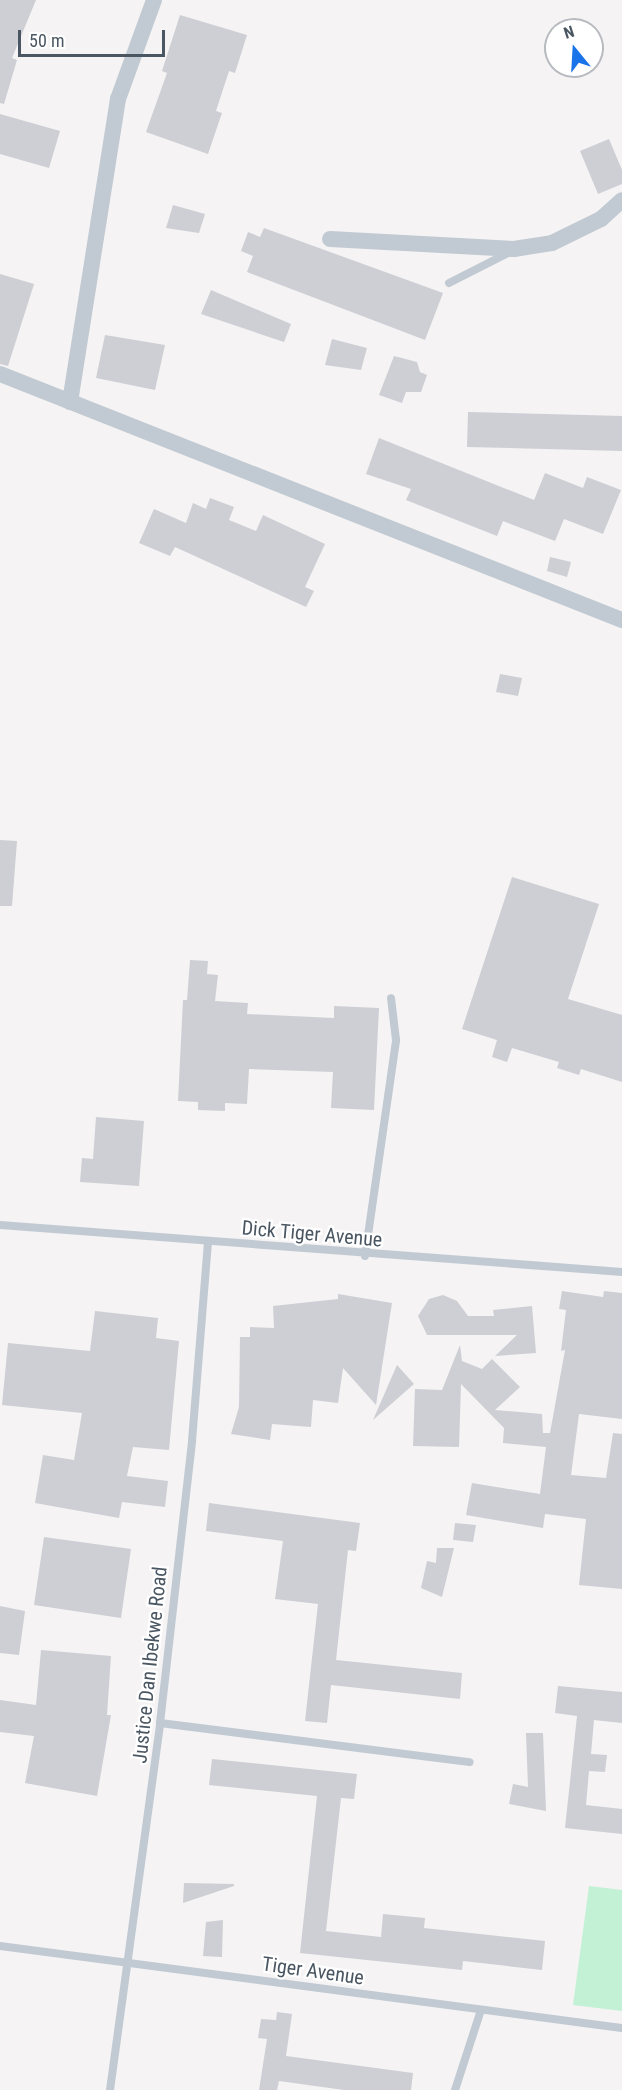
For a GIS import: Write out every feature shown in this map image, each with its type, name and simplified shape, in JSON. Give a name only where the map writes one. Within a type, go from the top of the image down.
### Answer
[{"type":"street","points":[[70,402],[118,99],[154,0]]},
{"type":"street","points":[[330,239],[514,249],[552,243],[601,219],[622,200]]},
{"type":"street","points":[[0,374],[622,620]]},
{"type":"lane","points":[[449,284],[514,249]]},
{"type":"lane","points":[[365,1256],[396,1040],[391,998]]},
{"type":"lane","name":"Dick Tiger Avenue","points":[[0,1225],[365,1256],[622,1272]]},
{"type":"lane","name":"Justice Dan Ibekwe Road","points":[[110,2090],[160,1723],[192,1441],[208,1242]]},
{"type":"lane","points":[[160,1723],[470,1762]]},
{"type":"lane","name":"Tiger Avenue","points":[[0,1946],[622,2028]]},
{"type":"lane","points":[[455,2090],[481,2010]]},
{"type":"green space","points":[[589,1886],[622,1890],[622,2011],[573,2005]]},
{"type":"building","points":[[0,0],[36,0],[12,58],[17,60],[4,104],[0,103]]},
{"type":"building","points":[[180,15],[247,35],[235,73],[229,71],[216,111],[222,113],[208,154],[146,132],[167,73],[162,71]]},
{"type":"building","points":[[0,114],[60,131],[49,168],[0,154]]},
{"type":"building","points":[[609,139],[622,170],[622,184],[598,194],[580,151]]},
{"type":"building","points":[[173,205],[205,214],[199,233],[166,228]]},
{"type":"building","points":[[264,228],[443,293],[425,340],[247,272],[253,256],[241,251],[248,232],[260,237]]},
{"type":"building","points":[[0,274],[34,284],[8,366],[0,364]]},
{"type":"building","points":[[211,290],[291,324],[284,342],[201,314]]},
{"type":"building","points":[[105,335],[165,345],[155,390],[96,378]]},
{"type":"building","points":[[332,339],[367,348],[361,370],[325,365]]},
{"type":"building","points":[[394,356],[417,362],[420,372],[427,375],[421,392],[406,392],[402,403],[379,395]]},
{"type":"building","points":[[468,412],[622,416],[622,451],[467,447]]},
{"type":"building","points":[[379,438],[534,500],[545,473],[583,488],[587,477],[621,490],[603,534],[564,519],[555,541],[503,521],[497,536],[406,500],[411,489],[366,474]]},
{"type":"building","points":[[210,498],[234,507],[229,520],[256,531],[263,515],[325,544],[305,587],[314,591],[306,607],[175,547],[170,556],[139,543],[154,509],[186,523],[193,503],[206,509]]},
{"type":"building","points":[[550,557],[571,562],[567,577],[547,571]]},
{"type":"building","points":[[500,674],[522,678],[518,696],[496,692]]},
{"type":"building","points":[[0,840],[17,841],[12,906],[0,906]]},
{"type":"building","points":[[512,877],[599,904],[568,999],[622,1015],[622,1082],[581,1069],[579,1075],[557,1068],[559,1062],[512,1048],[507,1062],[492,1057],[497,1040],[462,1029]]},
{"type":"building","points":[[190,960],[208,961],[207,974],[218,975],[215,1001],[248,1003],[247,1014],[334,1018],[334,1006],[379,1008],[374,1110],[331,1108],[333,1072],[249,1069],[247,1104],[225,1103],[225,1111],[198,1110],[198,1102],[178,1101],[183,1000],[187,1000]]},
{"type":"building","points":[[96,1117],[144,1121],[139,1186],[80,1182],[82,1158],[93,1159]]},
{"type":"building","points":[[562,1291],[603,1297],[604,1291],[622,1293],[622,1419],[579,1414],[571,1475],[606,1478],[613,1433],[622,1434],[622,1589],[579,1585],[586,1519],[545,1514],[543,1528],[466,1515],[472,1483],[540,1494],[546,1447],[503,1443],[504,1428],[461,1384],[459,1447],[413,1446],[415,1389],[442,1390],[460,1345],[462,1361],[482,1369],[492,1359],[520,1387],[495,1410],[542,1414],[543,1433],[550,1433],[565,1350],[561,1351],[566,1310],[559,1309]]},
{"type":"building","points":[[338,1294],[392,1303],[376,1405],[343,1368],[338,1403],[313,1400],[311,1427],[272,1424],[270,1440],[231,1434],[239,1407],[240,1337],[250,1337],[250,1327],[274,1328],[273,1306],[338,1299]]},
{"type":"building","points":[[443,1295],[457,1301],[468,1316],[494,1316],[493,1310],[532,1306],[536,1353],[495,1356],[517,1335],[427,1335],[418,1316],[429,1299]]},
{"type":"building","points":[[95,1311],[158,1318],[156,1338],[179,1341],[169,1450],[133,1447],[127,1476],[168,1481],[165,1507],[122,1502],[119,1518],[35,1503],[43,1455],[74,1460],[82,1413],[2,1405],[8,1343],[90,1351]]},
{"type":"building","points":[[397,1365],[414,1384],[373,1420]]},
{"type":"building","points":[[209,1503],[360,1523],[356,1551],[348,1550],[336,1660],[462,1673],[460,1699],[331,1685],[327,1723],[305,1721],[318,1604],[275,1599],[283,1541],[206,1531]]},
{"type":"building","points":[[455,1523],[476,1525],[473,1542],[453,1540]]},
{"type":"building","points":[[44,1537],[131,1549],[121,1618],[34,1605]]},
{"type":"building","points":[[437,1548],[454,1548],[442,1597],[421,1588],[427,1561],[436,1563]]},
{"type":"building","points":[[0,1606],[25,1611],[19,1655],[0,1653]]},
{"type":"building","points":[[41,1650],[111,1656],[107,1715],[111,1715],[97,1796],[25,1783],[34,1736],[0,1732],[0,1700],[36,1705]]},
{"type":"building","points":[[558,1686],[622,1692],[622,1723],[594,1720],[591,1754],[607,1755],[605,1772],[589,1771],[586,1805],[622,1809],[622,1834],[565,1828],[577,1716],[555,1713]]},
{"type":"building","points":[[526,1733],[543,1733],[546,1811],[509,1804],[513,1784],[528,1787]]},
{"type":"building","points":[[212,1759],[357,1774],[354,1799],[341,1798],[326,1931],[381,1937],[383,1914],[425,1918],[424,1928],[545,1941],[542,1970],[463,1961],[462,1970],[300,1953],[317,1796],[209,1785]]},
{"type":"building","points":[[184,1883],[234,1884],[234,1886],[183,1903]]},
{"type":"building","points":[[223,1920],[222,1957],[203,1956],[206,1922]]},
{"type":"building","points":[[277,2012],[292,2014],[286,2056],[413,2073],[411,2090],[344,2090],[279,2081],[277,2090],[259,2090],[267,2039],[258,2038],[261,2019],[276,2020]]}]
